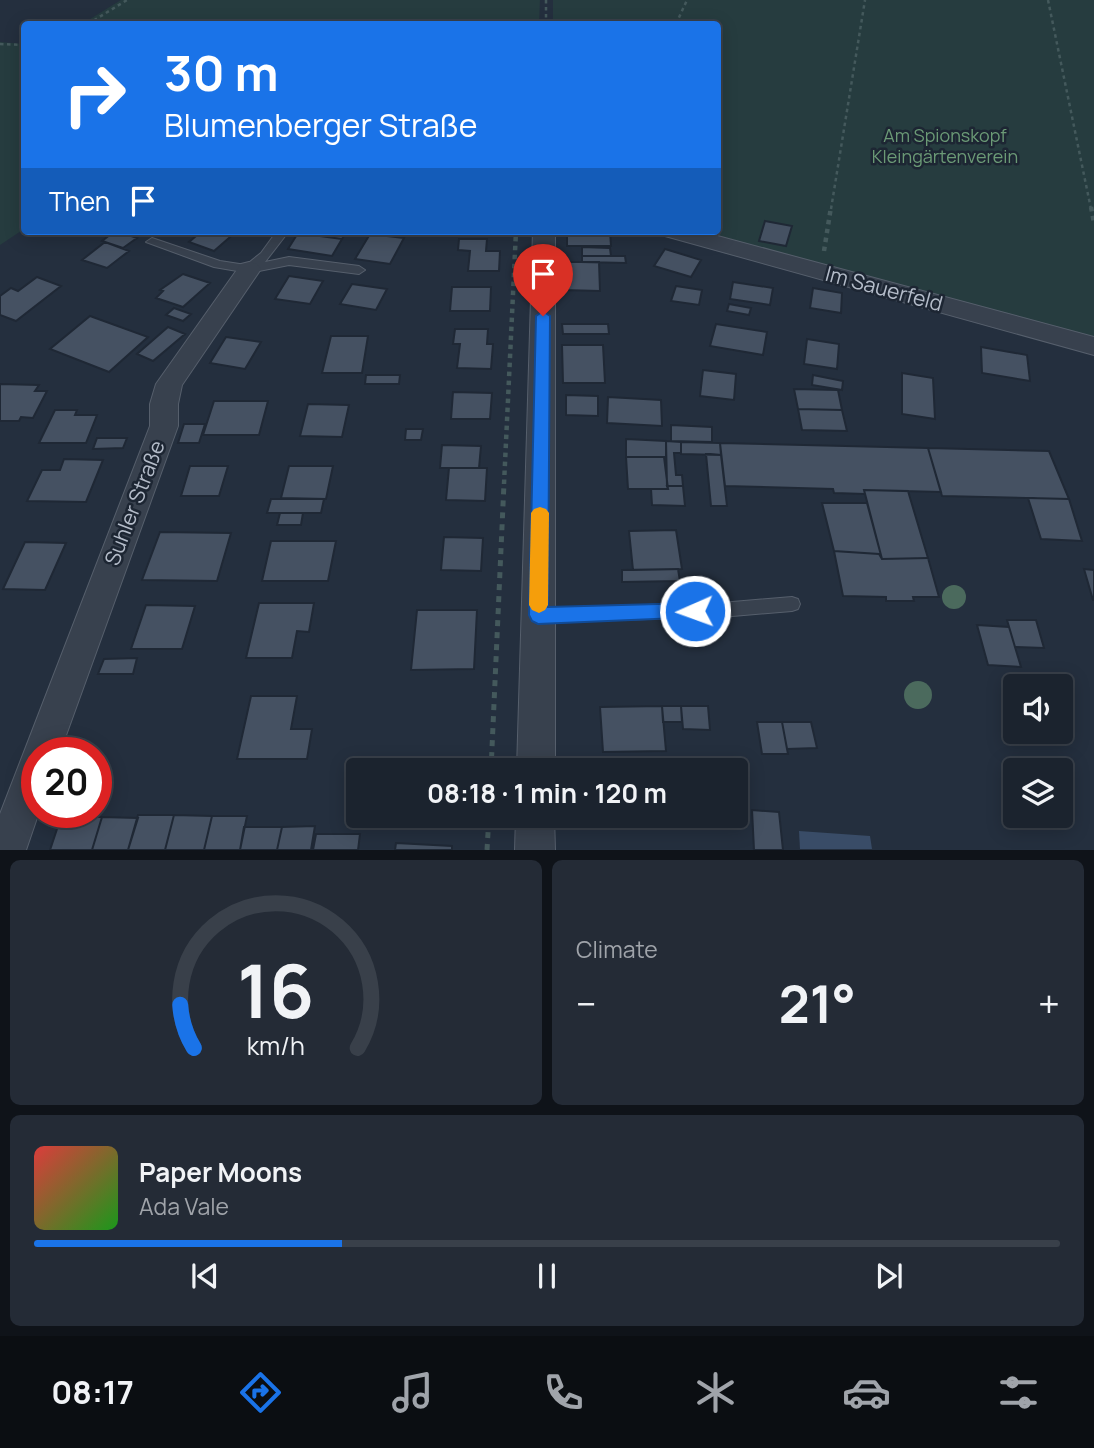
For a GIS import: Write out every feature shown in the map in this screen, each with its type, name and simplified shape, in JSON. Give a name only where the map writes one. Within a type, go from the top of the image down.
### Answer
[{"type":"street","points":[[536,758],[544,235]]},
{"type":"street","name":"Im Sauerfeld","points":[[688,235],[1094,346]]},
{"type":"street","name":"Suhler Straße","points":[[48,737],[164,426],[164,404],[169,384],[249,269]]},
{"type":"street","points":[[6,849],[21,809]]},
{"type":"street","points":[[535,849],[536,828]]},
{"type":"lane","points":[[249,269],[265,256],[280,235]]},
{"type":"lane","points":[[152,242],[218,264],[249,269],[289,261],[359,270]]},
{"type":"lane","points":[[538,615],[721,610],[792,604]]},
{"type":"path","points":[[93,21],[127,0]]},
{"type":"path","points":[[546,0],[546,21]]},
{"type":"path","points":[[677,21],[687,0]]},
{"type":"path","points":[[820,271],[865,0]]},
{"type":"path","points":[[1048,0],[1094,223]]},
{"type":"path","points":[[0,44],[21,45]]},
{"type":"path","points":[[492,758],[516,235]]},
{"type":"path","points":[[487,849],[488,828]]},
{"type":"green space","points":[[121,0],[540,0],[539,21],[87,21]]},
{"type":"green space","name":"Am Spionskopf Kleingärtenverein","points":[[553,0],[1094,0],[1094,340],[716,235],[721,235],[721,21],[553,21]]},
{"type":"green space","points":[[0,42],[21,44],[21,231],[0,245]]},
{"type":"water","points":[[799,831],[870,836],[872,849],[800,849]]},
{"type":"building","points":[[765,221],[792,226],[786,246],[759,241]]},
{"type":"building","points":[[110,235],[137,238],[123,248],[102,241]]},
{"type":"building","points":[[197,235],[232,235],[214,251],[189,242]]},
{"type":"building","points":[[297,235],[342,239],[332,256],[288,249]]},
{"type":"building","points":[[313,235],[344,235],[342,239]]},
{"type":"building","points":[[369,235],[404,238],[390,264],[355,259]]},
{"type":"building","points":[[567,235],[610,235],[611,246],[567,246]]},
{"type":"building","points":[[459,239],[487,239],[486,251],[500,251],[499,271],[468,271],[470,251],[458,250]]},
{"type":"building","points":[[105,242],[129,251],[107,268],[82,260]]},
{"type":"building","points":[[582,247],[610,248],[611,256],[582,256]]},
{"type":"building","points":[[665,249],[701,260],[691,277],[654,266]]},
{"type":"building","points":[[582,256],[625,256],[626,263],[582,262]]},
{"type":"building","points":[[563,262],[599,262],[600,291],[562,290]]},
{"type":"building","points":[[183,274],[210,283],[183,307],[156,298],[163,291],[160,290]]},
{"type":"building","points":[[289,276],[323,281],[310,304],[275,299]]},
{"type":"building","points":[[37,277],[61,286],[16,321],[0,315],[0,296],[11,288],[18,291]]},
{"type":"building","points":[[733,282],[773,288],[770,305],[730,299]]},
{"type":"building","points":[[352,284],[387,289],[376,310],[340,304]]},
{"type":"building","points":[[676,286],[702,290],[699,305],[671,301]]},
{"type":"building","points":[[452,287],[491,287],[490,311],[450,311]]},
{"type":"building","points":[[813,288],[842,293],[841,313],[810,308]]},
{"type":"building","points":[[729,304],[751,308],[749,315],[727,311]]},
{"type":"building","points":[[174,308],[191,314],[183,321],[166,315]]},
{"type":"building","points":[[90,316],[148,337],[109,372],[50,349]]},
{"type":"building","points":[[562,324],[608,324],[609,334],[563,334]]},
{"type":"building","points":[[716,324],[767,332],[763,355],[710,346]]},
{"type":"building","points":[[168,327],[185,334],[153,361],[137,354]]},
{"type":"building","points":[[455,329],[488,329],[487,344],[493,344],[491,369],[457,368],[460,344],[453,344]]},
{"type":"building","points":[[331,336],[368,336],[362,373],[322,373]]},
{"type":"building","points":[[226,337],[261,342],[245,369],[210,363]]},
{"type":"building","points":[[807,339],[839,344],[837,369],[804,364]]},
{"type":"building","points":[[562,345],[603,345],[605,383],[563,383]]},
{"type":"building","points":[[981,347],[1027,355],[1030,381],[982,373]]},
{"type":"building","points":[[703,370],[736,374],[734,400],[700,396]]},
{"type":"building","points":[[902,373],[933,378],[935,419],[902,414]]},
{"type":"building","points":[[366,375],[400,375],[399,384],[365,384]]},
{"type":"building","points":[[813,375],[843,381],[842,390],[812,385]]},
{"type":"building","points":[[0,384],[39,385],[35,391],[47,391],[33,418],[0,421]]},
{"type":"building","points":[[794,389],[838,390],[842,410],[798,409]]},
{"type":"building","points":[[453,392],[492,393],[490,419],[451,419]]},
{"type":"building","points":[[566,395],[598,396],[598,416],[566,415]]},
{"type":"building","points":[[608,397],[661,400],[662,426],[607,423]]},
{"type":"building","points":[[214,401],[268,401],[259,435],[203,435]]},
{"type":"building","points":[[308,404],[349,405],[342,437],[300,436]]},
{"type":"building","points":[[798,409],[842,410],[847,431],[802,430]]},
{"type":"building","points":[[55,410],[77,410],[75,415],[97,415],[86,443],[39,443]]},
{"type":"building","points":[[184,424],[205,424],[199,443],[178,443]]},
{"type":"building","points":[[671,425],[712,427],[712,442],[671,441]]},
{"type":"building","points":[[406,429],[423,429],[421,440],[405,440]]},
{"type":"building","points":[[97,438],[127,438],[123,448],[93,449]]},
{"type":"building","points":[[626,439],[666,441],[666,457],[626,457]]},
{"type":"building","points":[[666,441],[681,442],[681,453],[674,453],[676,475],[682,475],[683,486],[667,486]]},
{"type":"building","points":[[681,442],[720,443],[721,455],[681,454]]},
{"type":"building","points":[[720,443],[928,448],[941,492],[864,490],[865,494],[834,493],[833,489],[725,486]]},
{"type":"building","points":[[442,445],[481,446],[479,468],[440,468]]},
{"type":"building","points":[[928,448],[1049,451],[1069,499],[942,496]]},
{"type":"building","points":[[706,454],[721,455],[727,506],[711,506]]},
{"type":"building","points":[[626,457],[664,457],[668,489],[628,489]]},
{"type":"building","points":[[64,459],[103,460],[86,502],[27,501],[42,470],[60,470]]},
{"type":"building","points":[[190,466],[228,466],[219,496],[181,496]]},
{"type":"building","points":[[289,466],[333,466],[326,499],[281,498]]},
{"type":"building","points":[[449,468],[487,468],[485,501],[446,500]]},
{"type":"building","points":[[667,486],[683,486],[685,506],[652,505],[651,489],[668,489]]},
{"type":"building","points":[[864,490],[908,491],[928,558],[882,559]]},
{"type":"building","points":[[1028,498],[1069,499],[1082,541],[1041,539]]},
{"type":"building","points":[[271,499],[324,499],[321,513],[267,513]]},
{"type":"building","points":[[822,503],[867,503],[882,559],[879,554],[834,551]]},
{"type":"building","points":[[280,513],[303,513],[301,525],[277,525]]},
{"type":"building","points":[[676,530],[682,569],[633,570],[629,531]]},
{"type":"building","points":[[160,532],[231,533],[217,581],[142,580]]},
{"type":"building","points":[[444,537],[483,538],[481,571],[441,570]]},
{"type":"building","points":[[271,541],[336,541],[328,581],[262,581]]},
{"type":"building","points":[[25,542],[66,543],[45,590],[3,589]]},
{"type":"building","points":[[834,551],[879,554],[882,559],[928,558],[939,597],[913,597],[914,601],[886,601],[886,597],[843,596]]},
{"type":"building","points":[[678,569],[680,581],[622,582],[622,570]]},
{"type":"building","points":[[1084,569],[1094,570],[1094,600],[1093,600]]},
{"type":"building","points":[[259,603],[314,603],[309,632],[297,631],[292,658],[246,658]]},
{"type":"building","points":[[146,605],[195,606],[182,649],[131,649]]},
{"type":"building","points":[[417,610],[477,610],[474,669],[411,670]]},
{"type":"building","points":[[1007,620],[1036,620],[1044,648],[1015,647]]},
{"type":"building","points":[[977,625],[1009,627],[1021,667],[988,665]]},
{"type":"building","points":[[137,658],[133,674],[98,674],[104,659]]},
{"type":"building","points":[[251,696],[297,696],[291,729],[312,729],[307,759],[237,759]]},
{"type":"building","points":[[662,706],[666,751],[603,752],[600,707]]},
{"type":"building","points":[[662,706],[681,706],[682,722],[663,722]]},
{"type":"building","points":[[681,706],[708,706],[710,730],[683,729]]},
{"type":"building","points":[[757,722],[782,722],[788,754],[762,754]]},
{"type":"building","points":[[782,722],[811,722],[817,748],[787,749]]},
{"type":"building","points":[[752,810],[779,812],[783,850],[754,850]]},
{"type":"building","points":[[138,815],[174,815],[165,850],[128,850]]},
{"type":"building","points":[[174,815],[212,816],[204,850],[165,850]]},
{"type":"building","points":[[212,816],[247,816],[240,850],[204,850]]},
{"type":"building","points":[[112,817],[138,818],[128,850],[92,850],[99,828],[112,828]]},
{"type":"building","points":[[315,826],[311,850],[277,850],[282,827]]},
{"type":"building","points":[[244,827],[282,827],[277,850],[240,850]]},
{"type":"building","points":[[57,828],[99,828],[92,850],[50,850]]},
{"type":"building","points":[[316,834],[360,834],[358,850],[313,850]]},
{"type":"building","points":[[396,843],[452,846],[452,850],[395,850]]},
{"type":"slow traffic","points":[[539,605],[540,513]]},
{"type":"route","points":[[543,316],[538,615],[695,611]]}]
